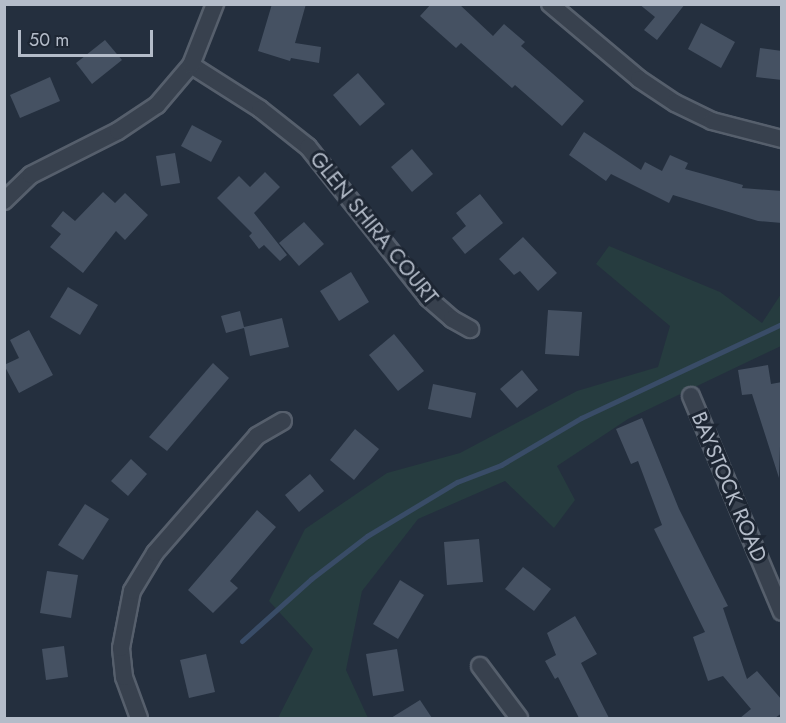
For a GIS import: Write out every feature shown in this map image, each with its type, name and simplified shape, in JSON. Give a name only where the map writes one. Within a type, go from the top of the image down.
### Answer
[{"type":"street","points":[[4,201],[30,175],[141,117],[164,98],[191,65],[215,4]]},
{"type":"street","points":[[550,4],[639,79],[675,103],[712,122],[782,139]]},
{"type":"street","name":"GLEN SHIRA COURT","points":[[191,65],[268,115],[308,147],[428,298],[452,320],[470,329]]},
{"type":"street","name":"BAYSTOCK ROAD","points":[[691,396],[782,612]]},
{"type":"street","points":[[139,718],[124,677],[122,648],[132,591],[154,553],[256,436],[283,421]]},
{"type":"street","points":[[480,666],[519,718]]},
{"type":"green space","points":[[609,246],[720,292],[762,323],[781,294],[781,346],[628,419],[557,466],[575,500],[554,528],[505,481],[418,519],[362,591],[346,670],[368,718],[278,718],[313,649],[269,601],[305,529],[387,473],[460,453],[577,391],[658,367],[670,326],[596,264]]},
{"type":"building","points":[[272,4],[306,4],[295,43],[321,47],[319,63],[291,58],[290,61],[258,51]]},
{"type":"building","points":[[431,4],[459,4],[493,36],[504,24],[525,42],[521,46],[584,101],[562,126],[515,85],[512,88],[461,43],[456,48],[420,16]]},
{"type":"building","points":[[639,4],[685,4],[657,40],[644,30],[655,17]]},
{"type":"building","points":[[701,23],[735,42],[721,68],[688,49]]},
{"type":"building","points":[[105,40],[122,60],[92,84],[76,63]]},
{"type":"building","points":[[760,48],[782,51],[782,80],[756,77]]},
{"type":"building","points":[[358,73],[385,104],[360,126],[333,95]]},
{"type":"building","points":[[50,77],[60,101],[20,118],[10,95]]},
{"type":"building","points":[[192,125],[222,141],[211,162],[181,146]]},
{"type":"building","points":[[584,132],[641,170],[645,162],[662,171],[670,155],[688,163],[685,169],[743,185],[742,188],[782,191],[782,223],[758,221],[673,195],[669,203],[611,174],[606,181],[569,155]]},
{"type":"building","points":[[412,149],[433,174],[412,192],[391,167]]},
{"type":"building","points":[[175,153],[180,183],[161,186],[156,156]]},
{"type":"building","points":[[265,172],[280,187],[254,213],[287,255],[280,261],[264,245],[259,249],[249,236],[252,233],[217,198],[239,176],[250,187]]},
{"type":"building","points":[[103,192],[115,203],[125,193],[148,215],[125,240],[116,231],[83,273],[50,247],[61,234],[51,226],[63,211],[75,221]]},
{"type":"building","points":[[480,194],[503,223],[465,254],[452,238],[466,226],[456,213]]},
{"type":"building","points":[[304,222],[324,244],[299,266],[279,243]]},
{"type":"building","points":[[523,237],[557,273],[538,291],[520,271],[514,275],[499,259]]},
{"type":"building","points":[[351,272],[369,302],[339,321],[320,291]]},
{"type":"building","points":[[68,287],[98,305],[80,335],[50,317]]},
{"type":"building","points":[[548,310],[582,312],[579,356],[545,354]]},
{"type":"building","points":[[240,311],[244,327],[282,318],[289,347],[250,356],[244,328],[226,333],[221,316]]},
{"type":"building","points":[[29,330],[53,375],[19,393],[4,365],[19,358],[10,340]]},
{"type":"building","points":[[394,334],[424,371],[398,391],[369,355]]},
{"type":"building","points":[[213,363],[229,378],[167,451],[149,437]]},
{"type":"building","points":[[768,365],[771,384],[782,382],[779,478],[752,394],[742,395],[738,370]]},
{"type":"building","points":[[522,370],[538,390],[517,408],[500,389]]},
{"type":"building","points":[[433,384],[476,393],[471,418],[428,409]]},
{"type":"building","points":[[642,418],[679,509],[728,606],[723,608],[747,679],[757,671],[782,700],[782,713],[775,718],[740,718],[751,709],[723,676],[708,681],[693,637],[705,632],[654,529],[662,525],[638,461],[631,464],[616,429]]},
{"type":"building","points":[[355,429],[379,449],[354,480],[330,460]]},
{"type":"building","points":[[131,459],[147,474],[128,496],[111,481]]},
{"type":"building","points":[[310,474],[324,491],[299,512],[285,495]]},
{"type":"building","points":[[85,504],[109,519],[83,560],[58,545]]},
{"type":"building","points":[[257,510],[276,527],[230,581],[238,588],[213,613],[188,590]]},
{"type":"building","points":[[479,539],[483,582],[447,585],[444,542]]},
{"type":"building","points":[[523,567],[551,589],[534,611],[505,589]]},
{"type":"building","points":[[47,571],[78,575],[71,618],[40,613]]},
{"type":"building","points":[[400,580],[424,595],[398,639],[373,624]]},
{"type":"building","points":[[575,616],[597,654],[581,663],[609,718],[579,718],[558,677],[555,679],[545,661],[556,655],[547,633]]},
{"type":"building","points":[[64,646],[68,677],[46,680],[42,649]]},
{"type":"building","points":[[397,649],[404,691],[373,696],[366,654]]},
{"type":"building","points":[[206,654],[215,692],[189,698],[180,660]]},
{"type":"building","points":[[420,700],[432,718],[391,718]]},
{"type":"waterway","points":[[242,641],[311,579],[367,536],[457,482],[501,465],[581,418],[782,324]]}]
